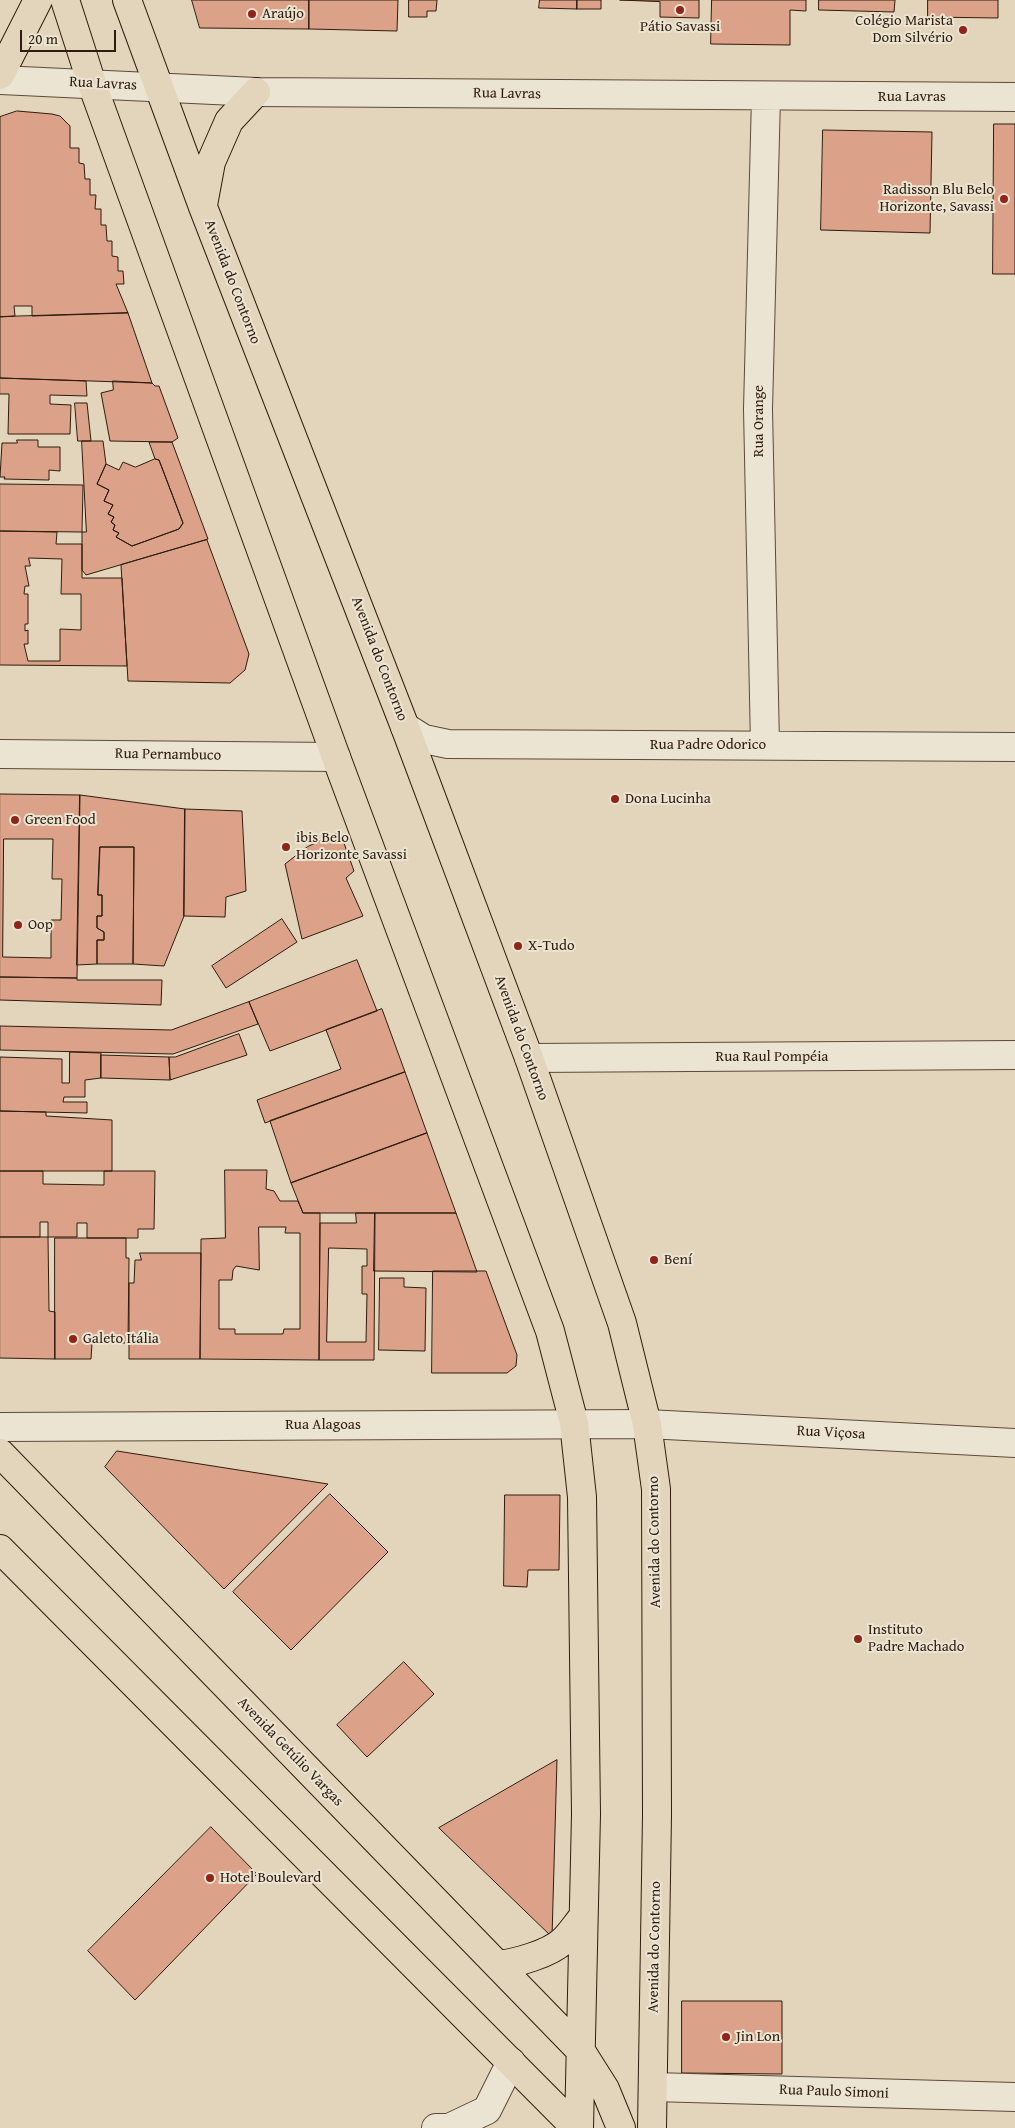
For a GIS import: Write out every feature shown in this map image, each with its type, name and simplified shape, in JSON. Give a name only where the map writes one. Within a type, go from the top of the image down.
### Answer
[{"type":"main road","points":[[0,75],[38,0]]},
{"type":"main road","points":[[65,0],[92,84],[336,757],[550,1331],[574,1424],[582,1497],[586,1814],[581,2051],[577,2128]]},
{"type":"main road","name":"Avenida do Contorno","points":[[127,0],[203,207],[405,727],[529,1058],[622,1323],[646,1424],[656,1489],[657,1814],[652,2128]]},
{"type":"main road","points":[[203,207],[211,162],[229,121],[256,92]]},
{"type":"main road","name":"Avenida Getúlio Vargas","points":[[0,1453],[581,2051],[605,2089],[621,2128]]},
{"type":"main road","points":[[0,1549],[577,2128]]},
{"type":"main road","points":[[498,1965],[509,1964],[539,1954],[563,1942],[583,1917]]},
{"type":"street","name":"Rua Lavras","points":[[0,80],[256,92],[1015,97]]},
{"type":"street","name":"Rua Orange","points":[[765,745],[758,409],[766,96]]},
{"type":"street","name":"Rua Padre Odorico","points":[[405,727],[424,739],[448,744],[1015,747]]},
{"type":"street","name":"Rua Pernambuco","points":[[0,754],[336,757]]},
{"type":"street","name":"Rua Raul Pompéia","points":[[529,1058],[1015,1055]]},
{"type":"street","name":"Rua Alagoas","points":[[0,1427],[646,1424]]},
{"type":"street","name":"Rua Viçosa","points":[[646,1424],[1015,1443]]},
{"type":"street","points":[[436,2128],[449,2128],[487,2110],[511,2062]]},
{"type":"street","name":"Rua Paulo Simoni","points":[[653,2087],[1015,2097]]},
{"type":"building","name":"Araújo","points":[[192,0],[309,0],[309,29],[200,28]]},
{"type":"building","points":[[309,0],[398,0],[397,31],[309,29]]},
{"type":"building","points":[[409,0],[437,0],[436,11],[427,11],[427,17],[409,17]]},
{"type":"building","points":[[540,0],[577,0],[577,9],[539,8]]},
{"type":"building","points":[[577,0],[601,0],[601,9],[577,9]]},
{"type":"building","name":"Pátio Savassi","points":[[620,0],[699,0],[699,18],[660,17],[660,2]]},
{"type":"building","points":[[712,0],[806,0],[806,11],[790,10],[790,45],[711,44]]},
{"type":"building","points":[[819,0],[895,0],[894,12],[819,10]]},
{"type":"building","points":[[928,0],[998,0],[998,18],[928,17]]},
{"type":"building","points":[[17,111],[60,116],[70,126],[70,148],[79,148],[79,163],[84,164],[85,179],[90,179],[90,195],[96,195],[95,209],[101,209],[101,225],[106,225],[107,241],[112,241],[112,256],[118,257],[118,271],[123,271],[124,284],[116,284],[128,313],[32,316],[32,306],[14,306],[15,316],[0,317],[0,117]]},
{"type":"building","name":"Radisson Blu Belo Horizonte, Savassi","points":[[994,124],[1015,124],[1015,274],[993,274]]},
{"type":"building","points":[[823,130],[932,132],[930,233],[821,230]]},
{"type":"building","points":[[128,313],[152,383],[0,378],[0,317]]},
{"type":"building","points":[[0,378],[86,381],[87,396],[50,395],[50,404],[71,405],[70,434],[8,434],[9,394],[0,394]]},
{"type":"building","points":[[113,381],[152,383],[155,386],[159,386],[178,438],[172,442],[110,441],[101,393],[113,390]]},
{"type":"building","points":[[75,403],[87,403],[91,441],[78,441]]},
{"type":"building","points":[[17,440],[38,440],[38,447],[60,447],[60,471],[49,470],[49,480],[4,479],[5,477],[0,477],[2,443],[17,443]]},
{"type":"building","points":[[82,441],[103,441],[106,464],[97,484],[109,490],[104,501],[113,505],[108,514],[114,517],[111,522],[115,525],[113,530],[119,533],[116,537],[132,546],[179,529],[183,523],[159,460],[155,459],[149,442],[172,442],[208,539],[86,575],[82,570],[82,532],[86,532]]},
{"type":"building","points":[[155,459],[159,460],[183,523],[179,529],[132,546],[116,537],[119,533],[113,530],[115,525],[111,522],[114,517],[108,514],[113,505],[104,501],[109,490],[97,484],[106,464],[119,470],[123,462],[135,467]]},
{"type":"building","points":[[0,484],[83,485],[82,532],[0,531]]},
{"type":"building","points":[[0,531],[57,532],[56,544],[82,544],[82,578],[122,578],[127,666],[0,665]]},
{"type":"building","points":[[207,540],[249,654],[245,670],[230,683],[128,681],[121,565]]},
{"type":"building","points":[[29,558],[62,559],[61,594],[81,594],[81,630],[60,629],[60,661],[28,661],[24,644],[28,644],[28,630],[25,631],[25,624],[28,624],[28,594],[24,594],[25,586],[29,586],[25,566],[30,566]]},
{"type":"building","points":[[0,794],[80,795],[77,978],[0,977]]},
{"type":"building","points":[[80,795],[185,809],[184,916],[164,966],[133,964],[134,847],[100,847],[98,895],[102,895],[102,916],[97,916],[97,928],[104,932],[104,940],[97,940],[97,964],[77,965]]},
{"type":"building","points":[[185,809],[242,811],[246,891],[226,897],[225,917],[184,916]]},
{"type":"building","points":[[340,832],[354,871],[346,878],[363,916],[302,939],[285,864],[307,847]]},
{"type":"building","points":[[4,839],[53,839],[52,879],[62,879],[61,920],[51,920],[51,958],[3,957]]},
{"type":"building","points":[[100,847],[134,847],[133,964],[97,964],[97,940],[104,940],[104,932],[97,928],[97,916],[102,916],[102,895],[98,895]]},
{"type":"building","points":[[282,919],[297,942],[226,988],[212,966]]},
{"type":"building","points":[[357,960],[377,1011],[270,1051],[249,1002]]},
{"type":"building","points":[[0,977],[77,978],[77,980],[162,980],[161,1005],[0,1000]]},
{"type":"building","points":[[249,1002],[258,1024],[173,1054],[0,1050],[0,1026],[171,1030]]},
{"type":"building","points":[[382,1009],[405,1072],[265,1123],[257,1100],[341,1069],[326,1030]]},
{"type":"building","points":[[239,1034],[247,1055],[170,1080],[169,1057],[175,1057]]},
{"type":"building","points":[[70,1052],[101,1053],[101,1078],[85,1080],[85,1097],[64,1097],[63,1102],[87,1102],[87,1113],[0,1111],[0,1057],[62,1059],[62,1083],[69,1083]]},
{"type":"building","points":[[101,1055],[169,1057],[170,1080],[101,1078]]},
{"type":"building","points":[[405,1072],[427,1133],[291,1183],[270,1121]]},
{"type":"building","points":[[0,1111],[46,1112],[46,1116],[112,1120],[112,1171],[0,1171]]},
{"type":"building","points":[[427,1133],[456,1213],[303,1213],[291,1183]]},
{"type":"building","points":[[225,1170],[267,1170],[266,1189],[274,1191],[280,1201],[298,1201],[303,1213],[320,1213],[319,1360],[200,1359],[201,1239],[225,1238]]},
{"type":"building","points":[[0,1171],[43,1171],[43,1184],[104,1185],[104,1171],[155,1171],[154,1229],[138,1229],[138,1238],[87,1238],[87,1223],[77,1223],[77,1237],[48,1237],[48,1222],[40,1222],[40,1237],[0,1237]]},
{"type":"building","points":[[356,1213],[375,1213],[374,1360],[319,1360],[320,1223],[356,1223]]},
{"type":"building","points":[[375,1213],[456,1213],[477,1272],[374,1271]]},
{"type":"building","points":[[259,1227],[286,1227],[285,1233],[300,1233],[300,1329],[284,1329],[283,1334],[235,1334],[235,1329],[219,1329],[219,1280],[232,1280],[233,1270],[236,1266],[259,1270]]},
{"type":"building","points":[[0,1237],[48,1237],[49,1311],[55,1312],[55,1359],[0,1358]]},
{"type":"building","points":[[55,1238],[126,1238],[126,1258],[129,1258],[128,1343],[92,1343],[91,1359],[55,1359]]},
{"type":"building","points":[[329,1248],[367,1249],[367,1266],[362,1266],[362,1294],[367,1294],[366,1342],[327,1342]]},
{"type":"building","points":[[140,1253],[201,1253],[200,1359],[129,1359],[129,1283],[134,1283],[135,1260],[141,1260]]},
{"type":"building","points":[[433,1271],[486,1271],[517,1355],[516,1366],[507,1373],[432,1373]]},
{"type":"building","points":[[380,1278],[404,1278],[404,1287],[426,1288],[425,1351],[379,1350]]},
{"type":"building","points":[[117,1451],[328,1484],[224,1589],[105,1467]]},
{"type":"building","points":[[330,1494],[388,1552],[291,1650],[233,1592]]},
{"type":"building","points":[[505,1495],[560,1495],[559,1570],[528,1570],[527,1587],[504,1586]]},
{"type":"building","points":[[404,1662],[434,1694],[367,1757],[337,1725]]},
{"type":"building","points":[[557,1760],[552,1937],[439,1828]]},
{"type":"building","points":[[211,1827],[257,1874],[135,2000],[88,1951]]},
{"type":"building","points":[[682,2001],[782,2001],[782,2074],[682,2073]]},
{"type":"place","name":"Pátio Savassi","points":[[680,10]]},
{"type":"place","name":"Araújo","points":[[252,14]]},
{"type":"place","name":"Colégio Marista Dom Silvério","points":[[963,30]]},
{"type":"place","name":"Radisson Blu Belo Horizonte, Savassi","points":[[1004,199]]},
{"type":"place","name":"Dona Lucinha","points":[[615,799]]},
{"type":"place","name":"Green Food","points":[[15,820]]},
{"type":"place","name":"ibis Belo Horizonte Savassi","points":[[286,847]]},
{"type":"place","name":"Oop","points":[[18,925]]},
{"type":"place","name":"X-Tudo","points":[[518,946]]},
{"type":"place","name":"Bení","points":[[654,1260]]},
{"type":"place","name":"Galeto Itália","points":[[73,1339]]},
{"type":"place","name":"Instituto Padre Machado","points":[[858,1639]]},
{"type":"place","name":"Hotel Boulevard","points":[[210,1878]]},
{"type":"place","name":"Jin Lon","points":[[726,2037]]}]
